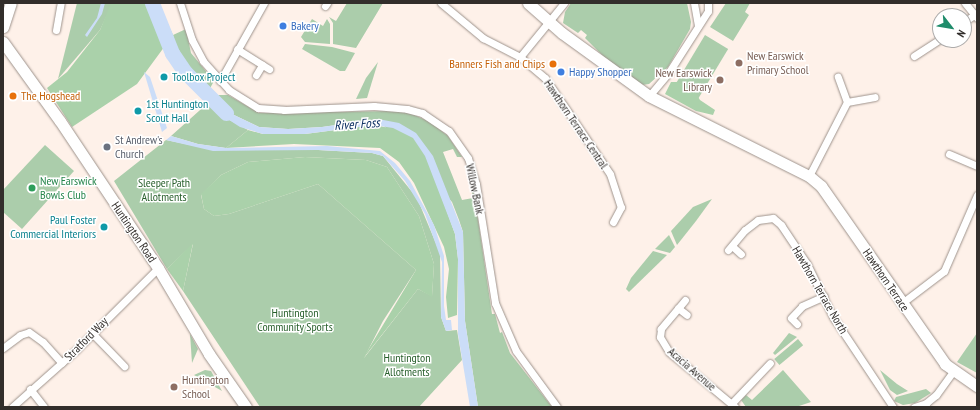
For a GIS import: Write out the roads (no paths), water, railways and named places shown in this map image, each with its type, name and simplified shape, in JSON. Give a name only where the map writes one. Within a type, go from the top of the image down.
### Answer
[{"type":"street","points":[[3,41],[6,35],[3,28],[11,3]]},
{"type":"street","points":[[56,30],[61,3]]},
{"type":"street","name":"Willow Bank","points":[[180,3],[192,40],[203,61],[220,80],[244,101],[267,110],[374,106],[407,109],[422,113],[449,131],[468,158],[476,184],[495,303],[516,351],[557,407]]},
{"type":"street","points":[[220,80],[264,3]]},
{"type":"street","name":"Hawthorn Terrace Central","points":[[441,3],[483,38],[520,57],[545,78],[610,174],[621,207],[613,222]]},
{"type":"street","name":"Hawthorn Terrace","points":[[528,3],[551,23],[649,96],[809,176],[821,186],[902,303],[953,372]]},
{"type":"street","points":[[520,57],[551,23],[564,3]]},
{"type":"street","points":[[694,3],[698,26]]},
{"type":"street","points":[[649,96],[669,72],[708,11],[708,3]]},
{"type":"street","points":[[965,3],[976,15]]},
{"type":"street","name":"Huntington Road","points":[[3,41],[60,121],[158,268],[209,354],[246,407]]},
{"type":"street","points":[[914,56],[932,44]]},
{"type":"street","points":[[237,49],[269,69]]},
{"type":"street","points":[[256,75],[262,65]]},
{"type":"street","points":[[809,176],[847,102],[838,77]]},
{"type":"street","points":[[847,102],[875,97]]},
{"type":"street","points":[[949,154],[977,166]]},
{"type":"street","points":[[902,303],[944,271],[977,195]]},
{"type":"street","name":"Hawthorn Terrace North","points":[[741,254],[730,248],[758,220],[773,218],[781,224],[807,264],[833,317],[893,407]]},
{"type":"street","name":"Stratford Way","points":[[12,407],[93,334],[158,268]]},
{"type":"street","points":[[797,324],[791,318],[802,306],[824,296]]},
{"type":"street","name":"Acacia Avenue","points":[[685,300],[661,329],[660,337],[669,352],[734,405]]},
{"type":"street","points":[[678,308],[687,315]]},
{"type":"street","points":[[3,348],[20,335],[29,332],[42,342],[62,363]]},
{"type":"street","points":[[93,334],[124,366]]},
{"type":"street","points":[[734,405],[770,363]]},
{"type":"street","points":[[914,407],[926,403],[936,395],[953,372],[977,386]]},
{"type":"street","points":[[30,390],[44,407]]},
{"type":"water","points":[[101,3],[105,3],[102,14],[87,37],[85,35],[97,18]]},
{"type":"water","points":[[144,72],[150,77],[167,128],[162,132]]},
{"type":"water","points":[[213,97],[232,114],[259,127],[288,129],[322,127],[378,119],[399,123],[416,133],[433,156],[463,232],[465,321],[478,407],[470,407],[458,334],[458,259],[455,234],[425,156],[413,138],[393,128],[374,125],[305,134],[263,134],[240,127],[226,118],[209,102]]},
{"type":"water","points":[[171,136],[198,144],[226,148],[327,146],[380,151],[395,163],[410,181],[434,225],[444,256],[444,306],[446,320],[451,320],[452,330],[446,331],[441,317],[442,262],[425,214],[405,181],[383,156],[372,153],[318,150],[213,151],[166,140]]},
{"type":"waterway","name":"River Foss","points":[[152,3],[172,53],[185,72],[226,113]]},
{"type":"place","name":"Bakery","points":[[283,26]]},
{"type":"place","name":"New Earswick Primary School","points":[[739,63]]},
{"type":"place","name":"Banners Fish and Chips","points":[[553,64]]},
{"type":"place","name":"Happy Shopper","points":[[561,72]]},
{"type":"place","name":"Toolbox Project","points":[[164,77]]},
{"type":"place","name":"New Earswick Library","points":[[720,80]]},
{"type":"place","name":"The Hogshead","points":[[13,96]]},
{"type":"place","name":"1st Huntington Scout Hall","points":[[138,111]]},
{"type":"place","name":"St Andrew's Church","points":[[107,147]]},
{"type":"place","name":"New Earswick Bowls Club","points":[[32,188]]},
{"type":"place","name":"Paul Foster Commercial Interiors","points":[[104,227]]},
{"type":"place","name":"Huntington School","points":[[174,387]]},
{"type":"park label","name":"Sleeper Path Allotments","points":[[164,190]]},
{"type":"park label","name":"Huntington Community Sports","points":[[295,320]]},
{"type":"park label","name":"Huntington Allotments","points":[[407,365]]}]
